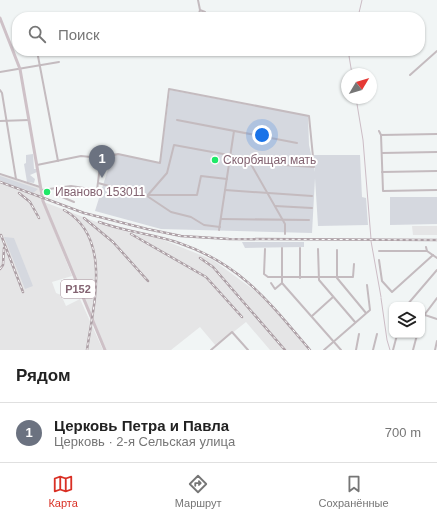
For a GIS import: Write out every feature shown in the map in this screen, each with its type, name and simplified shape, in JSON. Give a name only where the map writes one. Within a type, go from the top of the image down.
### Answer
[{"type":"main road","points":[[0,18],[12,49]]},
{"type":"main road","points":[[15,56],[20,69],[30,120],[40,188]]},
{"type":"main road","name":"Р152","points":[[40,188],[53,227],[105,350]]},
{"type":"street","points":[[198,0],[200,10],[205,12]]},
{"type":"street","points":[[410,75],[437,51]]},
{"type":"street","points":[[38,56],[58,162]]},
{"type":"street","points":[[0,72],[40,64],[43,65],[59,62]]},
{"type":"street","points":[[37,166],[81,156],[101,158],[118,154],[160,163],[169,89],[309,116],[314,167],[283,165],[174,145],[167,173],[147,196]]},
{"type":"street","points":[[0,90],[2,93],[16,179]]},
{"type":"street","points":[[0,121],[30,120]]},
{"type":"street","points":[[177,120],[296,143]]},
{"type":"street","points":[[147,196],[171,212],[191,217],[204,225],[220,229],[234,131]]},
{"type":"street","points":[[379,131],[381,135],[383,191],[437,190]]},
{"type":"street","points":[[381,135],[437,134]]},
{"type":"street","points":[[382,153],[437,152]]},
{"type":"street","points":[[0,174],[40,188],[71,186],[97,190],[101,158]]},
{"type":"street","points":[[248,159],[265,192],[283,219],[285,224],[285,234]]},
{"type":"street","points":[[382,172],[437,171]]},
{"type":"street","points":[[98,183],[147,196],[196,195],[201,176],[227,179]]},
{"type":"street","points":[[55,187],[55,194],[74,202]]},
{"type":"street","points":[[225,190],[312,196]]},
{"type":"street","points":[[275,206],[312,208]]},
{"type":"street","points":[[221,219],[310,220]]},
{"type":"street","points":[[426,247],[427,251]]},
{"type":"street","points":[[271,283],[276,289],[282,282],[282,248]]},
{"type":"street","points":[[300,248],[300,278]]},
{"type":"street","points":[[265,249],[266,276],[282,278],[353,277],[354,264]]},
{"type":"street","points":[[318,249],[318,278],[355,322]]},
{"type":"street","points":[[337,250],[336,278],[366,313]]},
{"type":"street","points":[[379,251],[427,251],[437,258]]},
{"type":"street","points":[[379,260],[382,281],[392,292],[433,255]]},
{"type":"street","points":[[410,302],[437,270]]},
{"type":"street","points":[[282,282],[342,350]]},
{"type":"street","points":[[324,350],[370,310],[367,286]]},
{"type":"street","points":[[312,316],[333,297]]},
{"type":"street","points":[[425,312],[437,298]]},
{"type":"street","points":[[425,315],[437,319]]},
{"type":"street","points":[[211,350],[232,332],[248,350]]},
{"type":"street","points":[[356,350],[359,334]]},
{"type":"street","points":[[373,350],[378,334]]},
{"type":"street","points":[[393,350],[396,338]]},
{"type":"street","points":[[413,350],[416,338]]},
{"type":"street","points":[[435,350],[437,341]]},
{"type":"shaded area","points":[[170,90],[308,116],[309,145],[315,172],[314,155],[360,155],[362,197],[366,198],[368,225],[318,226],[315,178],[312,233],[161,229],[95,211],[113,153],[160,163]]},
{"type":"shaded area","points":[[33,154],[34,169],[36,169],[37,172],[30,175],[35,179],[34,183],[27,182],[24,164],[26,163],[26,155]]},
{"type":"shaded area","points":[[0,175],[40,188],[42,200],[72,276],[52,282],[56,293],[61,295],[66,306],[80,299],[103,350],[0,350]]},
{"type":"shaded area","points":[[0,176],[38,189],[33,193],[25,189],[21,190],[0,180]]},
{"type":"shaded area","points":[[390,197],[437,197],[437,224],[390,225]]},
{"type":"shaded area","points":[[44,202],[99,223],[134,234],[156,237],[213,260],[262,296],[309,350],[270,350],[246,322],[216,346],[200,327],[171,350],[106,350]]},
{"type":"shaded area","points":[[412,226],[437,226],[437,235],[413,235]]},
{"type":"shaded area","points":[[4,237],[14,238],[33,286],[25,289]]},
{"type":"shaded area","points":[[242,242],[304,242],[304,247],[245,248]]},
{"type":"waterway","points":[[359,12],[362,0]]},
{"type":"waterway","points":[[349,56],[351,68]]},
{"type":"waterway","points":[[357,104],[363,140],[371,239]]},
{"type":"waterway","points":[[371,241],[381,297]]},
{"type":"waterway","points":[[381,298],[387,340],[390,350]]},
{"type":"railway","points":[[0,182],[84,213],[181,236],[229,239],[437,240]]},
{"type":"railway","points":[[19,193],[30,202],[39,218]]},
{"type":"railway","points":[[64,210],[79,222],[89,237],[94,255],[96,274],[95,294],[87,350]]},
{"type":"railway","points":[[84,218],[113,242],[148,281]]},
{"type":"railway","points":[[99,222],[179,243],[220,262],[253,287],[281,316],[310,350]]},
{"type":"railway","points":[[131,234],[206,277],[242,317]]},
{"type":"railway","points":[[1,235],[23,292]]},
{"type":"railway","points":[[0,269],[3,265],[4,248]]},
{"type":"railway","points":[[200,258],[213,267],[285,350]]},
{"type":"place","name":"Скорбящая мать","points":[[215,160]]},
{"type":"place","name":"Церковь Петра и Павла","points":[[102,178]]},
{"type":"place","name":"Иваново 153011","points":[[47,192]]}]
